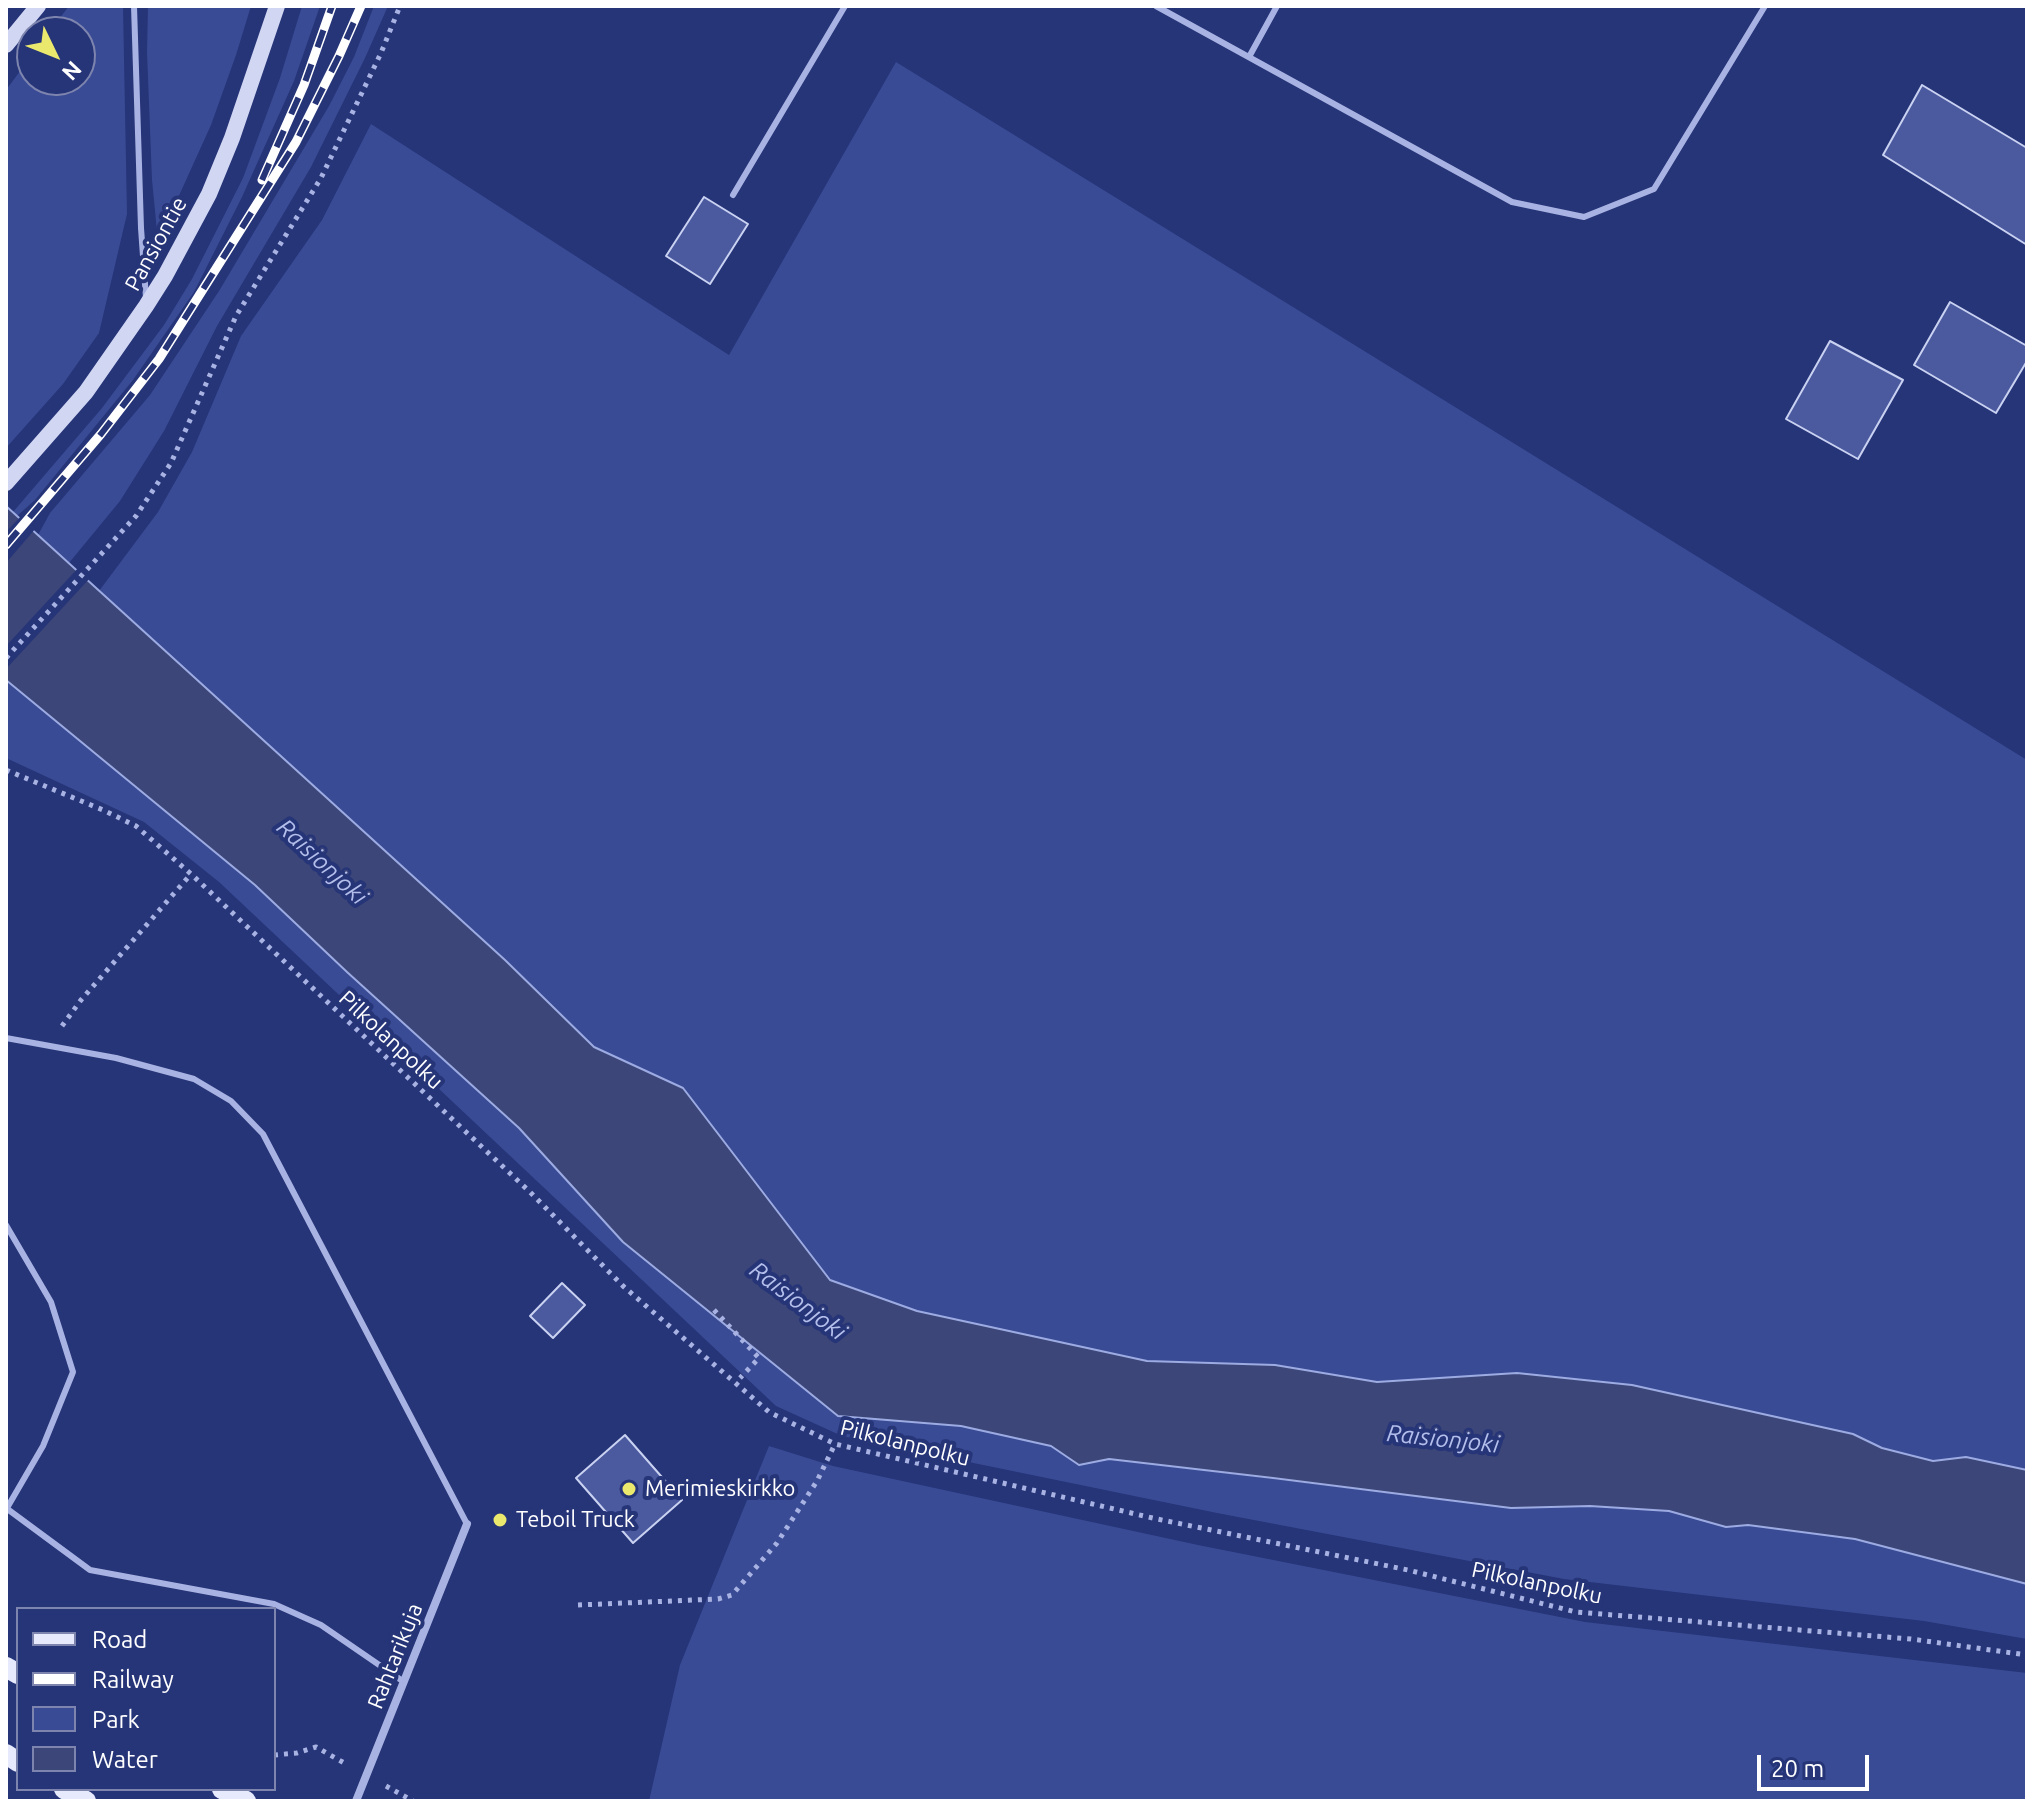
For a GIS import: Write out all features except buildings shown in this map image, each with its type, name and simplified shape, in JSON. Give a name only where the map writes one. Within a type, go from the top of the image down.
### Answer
[{"type":"main road","points":[[68,1791],[86,1801]]},
{"type":"main road","points":[[226,1791],[246,1801]]},
{"type":"street","points":[[6,45],[38,6]]},
{"type":"street","name":"Pansiontie","points":[[11,477],[86,392],[165,276],[209,194],[247,99],[277,6]]},
{"type":"street","name":"Rahtarikuja","points":[[356,1801],[467,1524]]},
{"type":"lane","points":[[134,6],[146,306]]},
{"type":"lane","points":[[733,195],[845,6]]},
{"type":"lane","points":[[1156,6],[1512,202],[1584,217],[1654,189],[1765,6]]},
{"type":"lane","points":[[1249,57],[1277,6]]},
{"type":"lane","points":[[6,1038],[116,1058],[194,1079],[231,1101],[263,1134],[467,1524]]},
{"type":"lane","points":[[6,1225],[51,1302],[73,1372],[43,1446],[6,1508],[90,1570],[274,1604],[321,1625],[404,1682]]},
{"type":"path","points":[[6,658],[136,516],[171,463],[229,329],[321,178],[400,6]]},
{"type":"path","name":"Pilkolanpolku","points":[[6,770],[136,826],[530,1192],[635,1296],[769,1412],[835,1444],[1157,1519],[1408,1570],[1576,1612],[1911,1639],[2027,1655]]},
{"type":"path","points":[[48,1046],[81,1000],[191,874]]},
{"type":"path","points":[[714,1310],[759,1358],[740,1378]]},
{"type":"path","points":[[578,1605],[718,1599],[732,1595],[777,1543],[817,1481],[835,1444]]},
{"type":"path","points":[[276,1755],[316,1747]]},
{"type":"green space","points":[[69,6],[123,6],[127,214],[99,333],[63,384],[6,448],[6,90],[16,77],[16,96],[96,96],[96,16],[61,16]]},
{"type":"green space","points":[[148,6],[251,6],[211,125],[158,242],[152,180]]},
{"type":"green space","points":[[302,6],[320,6],[294,81],[242,197],[194,292],[133,380],[35,500],[17,516],[13,512],[102,408],[164,325],[192,279],[243,178],[280,78]]},
{"type":"green space","points":[[374,6],[388,6],[311,167],[217,326],[164,431],[120,501],[69,563],[38,535],[50,513],[150,395],[219,291],[329,106],[354,57]]},
{"type":"green space","points":[[896,62],[2027,760],[2027,1470],[1966,1457],[1933,1461],[1882,1448],[1853,1434],[1632,1385],[1517,1373],[1377,1382],[1275,1365],[1147,1361],[917,1311],[830,1280],[683,1088],[594,1047],[505,960],[99,591],[158,512],[192,452],[241,336],[322,220],[371,124],[729,355]]},
{"type":"green space","points":[[6,680],[255,885],[519,1128],[623,1242],[838,1416],[961,1426],[1051,1446],[1080,1465],[1109,1459],[1511,1508],[1590,1506],[1668,1511],[1726,1527],[1748,1525],[1855,1539],[2027,1584],[2027,1639],[1924,1621],[1564,1579],[1217,1513],[842,1436],[776,1406],[219,882],[144,822],[6,758]]},
{"type":"green space","points":[[769,1446],[833,1466],[1198,1545],[1585,1622],[2027,1673],[2027,1801],[649,1801],[680,1665]]},
{"type":"water","name":"Raisionjoki","points":[[6,506],[505,960],[594,1047],[683,1088],[830,1280],[917,1311],[1147,1361],[1275,1365],[1377,1382],[1517,1373],[1632,1385],[1853,1434],[1882,1448],[1933,1461],[1966,1457],[2027,1470],[2027,1584],[1855,1539],[1748,1525],[1726,1527],[1669,1511],[1590,1506],[1511,1508],[1109,1459],[1079,1465],[1051,1446],[961,1426],[838,1416],[623,1242],[519,1128],[255,885],[6,680]]},
{"type":"pier","points":[[22,515],[36,528],[6,563],[6,532]]},
{"type":"pier","points":[[79,567],[91,577],[6,669],[6,646]]},
{"type":"railway","points":[[262,180],[304,85],[332,6]]},
{"type":"railway","points":[[6,545],[101,434],[159,359],[296,142],[361,6]]},
{"type":"place","name":"Merimieskirkko","points":[[629,1489]]},
{"type":"place","name":"Teboil Truck","points":[[500,1520]]}]
